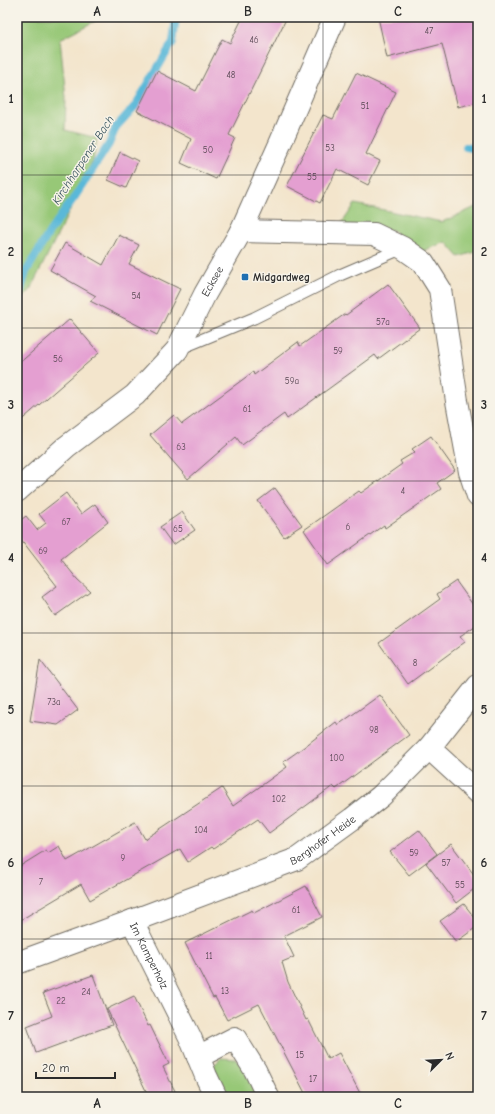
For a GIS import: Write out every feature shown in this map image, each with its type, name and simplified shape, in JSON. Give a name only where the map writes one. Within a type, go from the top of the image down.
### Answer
[{"type":"street","name":"Ecksee","points":[[17,491],[66,447],[135,395],[177,350],[241,231],[335,17]]},
{"type":"street","points":[[241,231],[374,234],[404,248],[424,262],[440,289],[457,401],[470,472],[478,496]]},
{"type":"street","points":[[478,686],[429,748],[478,793]]},
{"type":"street","name":"Berghofer Heide","points":[[132,921],[297,859],[381,796],[429,748]]},
{"type":"street","name":"Im Kamperholz","points":[[17,963],[132,921],[190,1037],[216,1097]]},
{"type":"street","points":[[198,1057],[235,1038],[255,1070],[268,1097]]},
{"type":"lane","points":[[177,350],[254,318],[340,275],[404,248]]},
{"type":"green space","points":[[17,17],[103,17],[60,39],[66,98],[65,130],[97,138],[93,160],[69,212],[29,292],[17,302],[17,229],[19,224],[17,223]]},
{"type":"green space","points":[[355,204],[442,222],[478,206],[478,251],[459,257],[446,242],[415,254],[393,230],[340,226]]},
{"type":"green space","points":[[221,1058],[235,1059],[246,1068],[261,1097],[225,1097],[213,1074],[214,1065]]},
{"type":"building","points":[[243,17],[287,17],[229,135],[235,138],[216,179],[181,163],[191,139],[137,111],[157,71],[196,91],[222,39],[230,43]]},
{"type":"building","points":[[378,17],[478,17],[478,102],[458,107],[442,44],[387,58]]},
{"type":"building","points":[[356,73],[396,92],[366,154],[380,161],[368,185],[337,169],[320,203],[287,186],[323,115],[333,119]]},
{"type":"building","points":[[120,152],[138,161],[126,188],[108,180]]},
{"type":"building","points":[[119,235],[139,245],[129,264],[180,289],[157,335],[90,301],[96,296],[50,270],[65,243],[103,265]]},
{"type":"building","points":[[388,284],[420,328],[378,359],[375,355],[287,419],[284,414],[242,445],[236,437],[188,479],[150,435],[174,415],[182,424],[253,372],[254,375],[298,342],[300,346]]},
{"type":"building","points":[[70,319],[99,353],[17,424],[17,365]]},
{"type":"building","points":[[431,436],[455,470],[437,483],[441,489],[385,528],[384,525],[328,565],[304,530],[359,491],[361,493],[402,464],[400,461],[415,452],[412,449]]},
{"type":"building","points":[[275,488],[302,525],[284,537],[258,501]]},
{"type":"building","points":[[66,493],[81,514],[95,504],[108,522],[61,559],[77,579],[90,591],[55,616],[42,597],[57,586],[17,534],[17,523],[26,516],[37,530],[46,523],[39,514]]},
{"type":"building","points":[[182,512],[195,530],[173,545],[160,527]]},
{"type":"building","points":[[456,581],[478,612],[478,624],[460,636],[465,642],[408,684],[379,643],[440,599],[437,594]]},
{"type":"building","points":[[40,660],[78,710],[58,725],[30,721]]},
{"type":"building","points":[[380,695],[409,735],[336,789],[333,786],[269,833],[258,819],[213,849],[211,847],[188,862],[180,849],[90,900],[81,884],[17,922],[17,868],[46,850],[48,853],[59,846],[67,861],[135,822],[145,839],[222,788],[233,806],[287,767],[283,762],[336,722],[338,725]]},
{"type":"building","points":[[419,830],[437,854],[409,875],[390,852]]},
{"type":"building","points":[[451,844],[478,880],[478,886],[456,903],[426,863]]},
{"type":"building","points":[[306,886],[322,917],[284,936],[294,957],[282,962],[288,982],[306,1020],[308,1019],[328,1059],[339,1053],[362,1097],[307,1097],[259,1004],[227,1020],[215,997],[213,998],[185,943],[252,910],[254,913]]},
{"type":"building","points":[[464,904],[478,922],[478,926],[456,942],[440,921]]},
{"type":"building","points":[[93,975],[112,1025],[36,1053],[27,1026],[52,1016],[43,993]]},
{"type":"building","points":[[134,996],[148,1026],[150,1025],[169,1064],[163,1067],[178,1097],[149,1097],[107,1009]]},
{"type":"waterway","name":"Kirchharpener Bach","points":[[17,295],[21,290],[26,272],[50,231],[74,198],[109,144],[116,127],[135,106],[173,42],[176,17]]},
{"type":"waterway","points":[[466,147],[478,149]]},
{"type":"place","name":"Midgardweg","points":[[245,277]]}]
